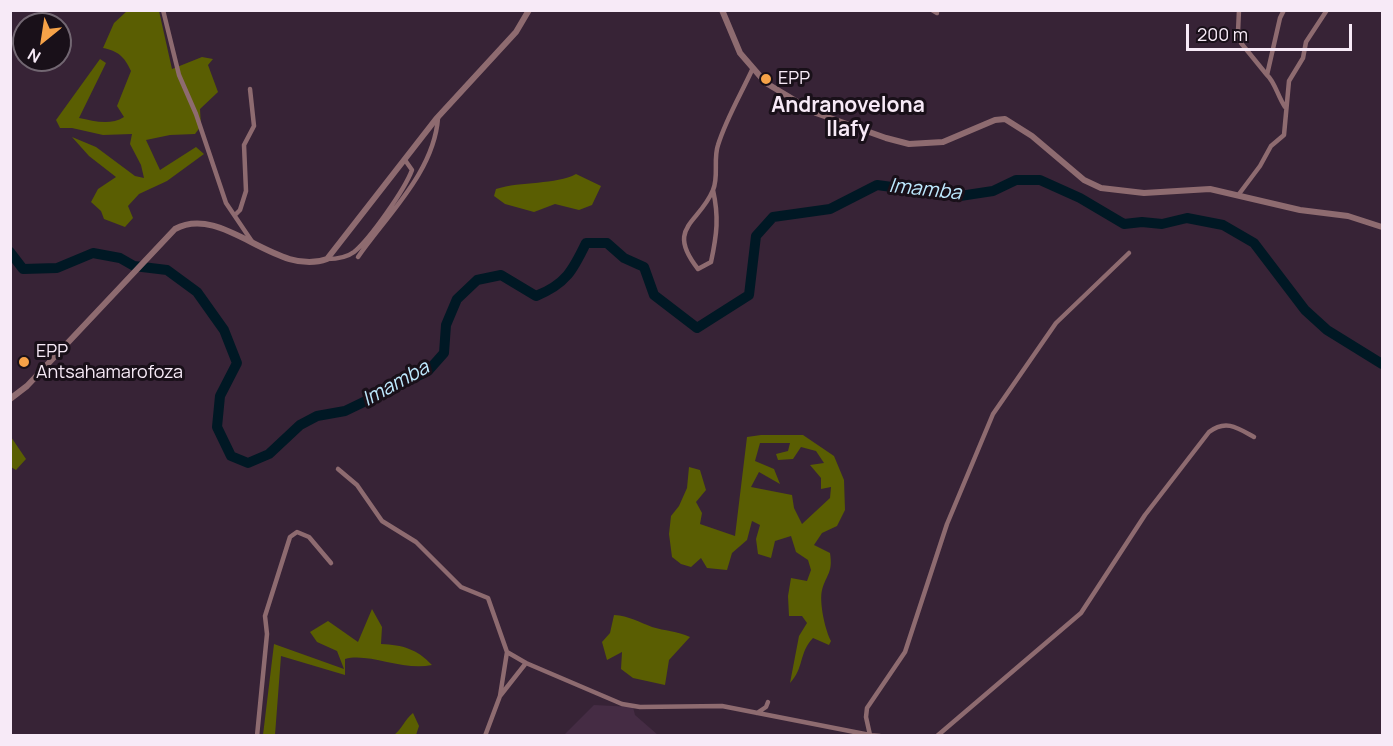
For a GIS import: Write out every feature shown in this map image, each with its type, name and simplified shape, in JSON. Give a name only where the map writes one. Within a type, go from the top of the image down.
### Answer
[{"type":"street","points":[[163,10],[179,75],[196,114],[226,203],[253,243]]},
{"type":"street","points":[[327,259],[438,116],[516,32],[529,10]]},
{"type":"street","points":[[722,10],[740,53],[752,70],[766,83],[816,113],[886,138],[909,144],[943,142],[995,120],[1005,119],[1032,136],[1084,180],[1101,188],[1144,193],[1210,189],[1300,210],[1348,216],[1383,227]]},
{"type":"street","points":[[1239,10],[1238,32],[1241,43],[1273,80],[1276,93],[1286,107]]},
{"type":"street","points":[[1267,75],[1284,10]]},
{"type":"street","points":[[1239,194],[1260,166],[1271,146],[1284,135],[1289,81],[1303,58],[1306,42],[1327,10]]},
{"type":"street","points":[[713,190],[688,224],[684,239],[686,255],[698,269],[711,262],[716,238],[719,214],[713,190],[717,145],[752,70]]},
{"type":"street","points":[[235,215],[240,210],[246,191],[244,145],[254,126],[250,89]]},
{"type":"street","points":[[358,257],[418,176],[434,138],[438,116]]},
{"type":"street","points":[[10,399],[27,386],[175,229],[196,223],[214,227],[289,259],[310,262],[340,259],[354,252],[364,242],[405,186],[412,170],[405,160]]},
{"type":"street","points":[[869,735],[867,708],[905,652],[947,524],[993,414],[1056,323],[1129,253]]},
{"type":"street","points":[[937,735],[1081,613],[1145,515],[1209,432],[1223,424],[1235,426],[1254,437]]},
{"type":"street","points":[[338,469],[357,485],[382,521],[416,542],[461,587],[488,598],[507,652],[500,696],[485,735]]},
{"type":"street","points":[[257,735],[267,634],[265,616],[290,537],[297,532],[309,537],[331,563]]},
{"type":"street","points":[[507,652],[526,663],[622,704],[722,706],[869,735],[880,735]]},
{"type":"street","points":[[500,696],[526,663]]},
{"type":"street","points":[[757,713],[766,707],[768,702]]},
{"type":"shaded area","points":[[127,11],[159,11],[172,69],[202,57],[213,59],[208,65],[218,92],[200,109],[201,126],[195,134],[170,135],[146,140],[160,170],[196,147],[204,154],[167,181],[139,194],[128,206],[133,218],[125,227],[104,219],[101,211],[91,202],[98,189],[116,177],[89,156],[72,137],[96,147],[135,176],[144,178],[141,165],[130,144],[132,134],[103,135],[72,128],[60,128],[56,120],[100,59],[106,63],[79,118],[108,122],[124,117],[117,106],[131,71],[120,55],[103,48],[114,23]]},
{"type":"shaded area","points":[[576,174],[601,186],[592,205],[579,210],[555,204],[534,212],[505,204],[494,196],[496,189],[559,180]]},
{"type":"shaded area","points":[[803,435],[834,456],[844,480],[845,510],[837,526],[822,533],[814,545],[830,553],[830,569],[822,590],[821,601],[831,641],[829,645],[813,638],[805,649],[798,672],[790,683],[799,636],[807,623],[802,616],[789,616],[788,596],[791,578],[807,581],[811,570],[808,560],[796,552],[791,536],[775,541],[771,558],[758,554],[756,539],[760,525],[752,521],[747,540],[732,553],[727,570],[707,568],[701,558],[691,567],[681,564],[672,557],[669,534],[671,516],[679,506],[687,488],[689,467],[700,470],[706,490],[696,502],[702,513],[700,524],[735,536],[747,437]],"holes":[[[760,443],[790,443],[788,451],[776,454],[778,460],[793,459],[801,447],[816,451],[824,463],[810,465],[821,478],[821,489],[831,487],[830,498],[802,524],[794,508],[792,495],[751,487],[759,472],[780,484],[774,469],[755,461]]]},
{"type":"shaded area","points":[[11,437],[26,459],[16,470],[11,467]]},
{"type":"shaded area","points":[[372,609],[382,627],[381,644],[409,649],[421,655],[432,665],[409,666],[354,657],[345,659],[345,675],[281,656],[275,735],[263,735],[274,644],[344,669],[337,651],[317,642],[310,632],[328,621],[358,642]]},
{"type":"shaded area","points":[[614,615],[690,637],[669,660],[665,685],[633,678],[621,669],[622,652],[607,660],[602,642],[610,633]]},
{"type":"shaded area","points":[[594,705],[633,707],[635,715],[658,735],[563,736]]},
{"type":"shaded area","points":[[413,713],[419,726],[416,735],[394,735],[407,718]]},
{"type":"waterway","name":"Imamba","points":[[10,252],[23,269],[57,268],[93,253],[120,258],[134,266],[167,270],[197,292],[224,330],[237,363],[220,396],[217,427],[231,456],[248,463],[269,454],[300,425],[317,416],[345,411],[428,371],[444,353],[446,325],[457,299],[477,280],[501,275],[536,296],[562,281],[577,261],[586,243],[607,243],[624,258],[644,267],[654,295],[697,328],[749,295],[756,236],[773,217],[830,209],[877,185],[960,196],[993,191],[1016,180],[1040,180],[1080,198],[1124,224],[1142,222],[1162,224],[1187,218],[1223,225],[1254,243],[1305,310],[1327,330],[1382,364]]},
{"type":"place","name":"EPP","points":[[766,79]]},
{"type":"place","name":"EPP Antsahamarofoza","points":[[24,362]]},
{"type":"district","name":"Andranovelona Ilafy","points":[[848,118]]}]
